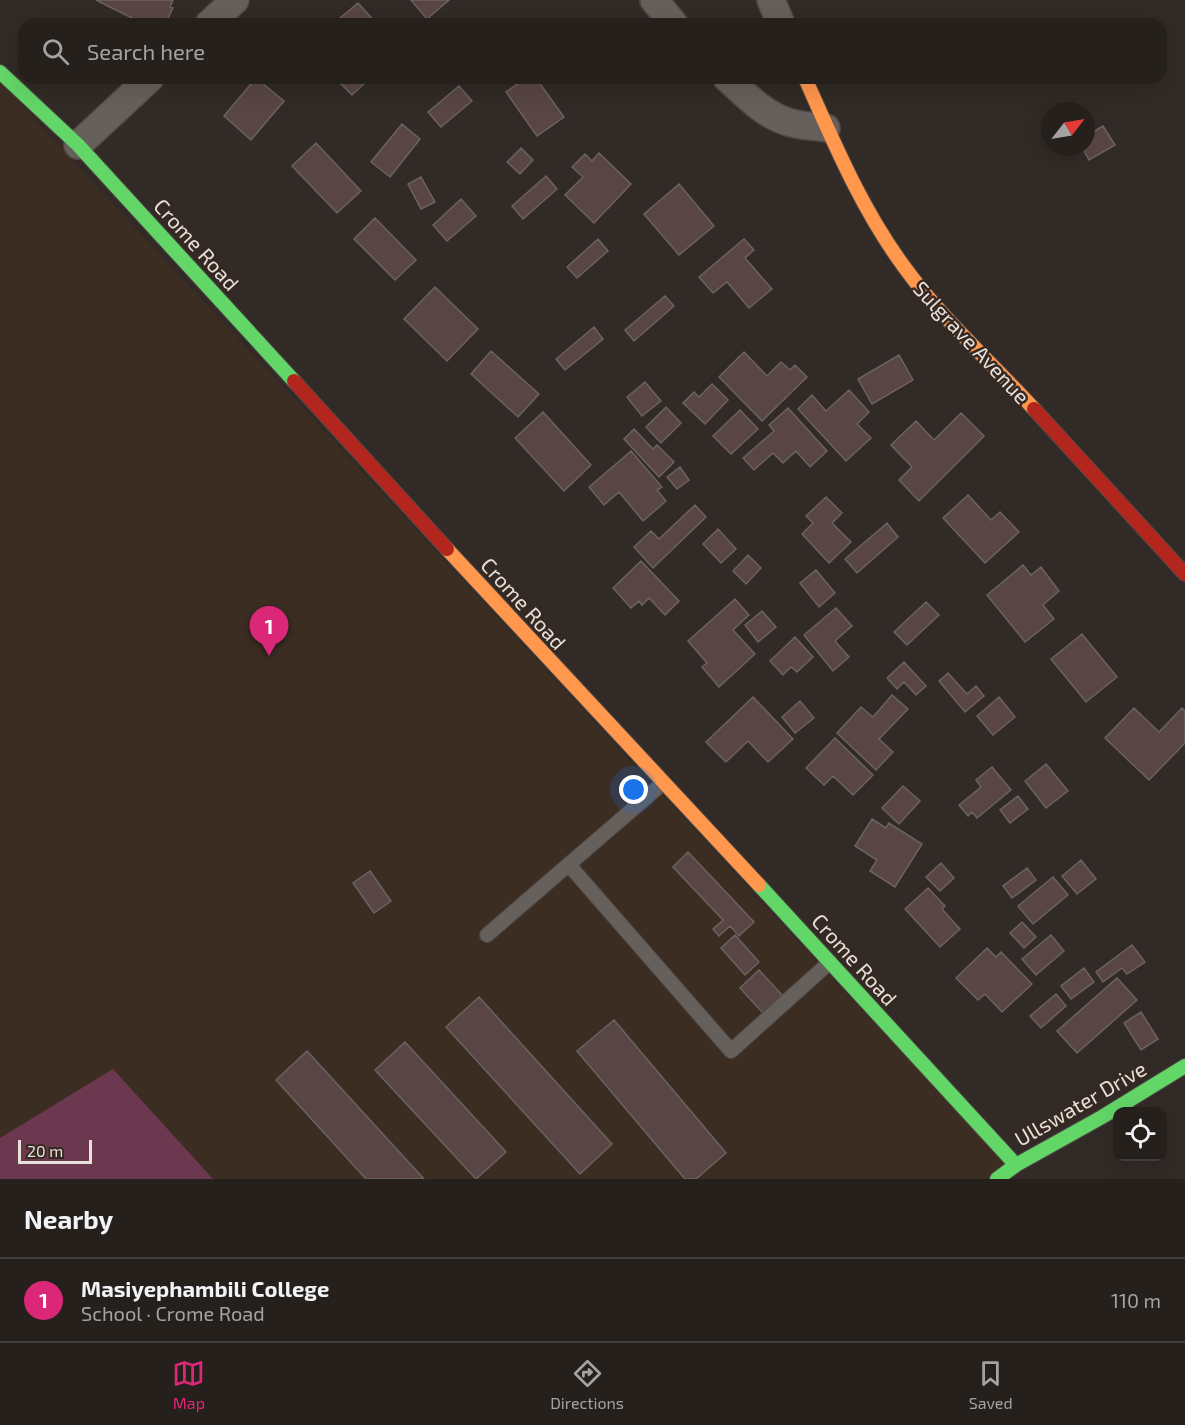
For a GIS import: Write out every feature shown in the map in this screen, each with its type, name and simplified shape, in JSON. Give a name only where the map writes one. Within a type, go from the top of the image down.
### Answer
[{"type":"street","points":[[216,18],[235,0]]},
{"type":"street","points":[[654,0],[669,18]]},
{"type":"street","points":[[771,0],[779,18]]},
{"type":"street","name":"Crome Road","points":[[0,72],[78,145],[567,680],[1016,1165]]},
{"type":"street","points":[[78,145],[144,84]]},
{"type":"street","points":[[734,84],[772,115],[788,122],[826,128]]},
{"type":"street","name":"Sulgrave Avenue","points":[[808,84],[854,186],[904,267],[944,316],[994,365],[1185,574]]},
{"type":"street","name":"Ullswater Drive","points":[[997,1179],[1016,1165],[1102,1117],[1185,1066]]},
{"type":"lane","points":[[488,935],[663,783]]},
{"type":"lane","points":[[569,865],[731,1051],[830,962]]},
{"type":"shaded area","points":[[0,82],[1005,1164],[985,1179],[0,1179]]},
{"type":"shaded area","points":[[113,1069],[213,1179],[0,1179],[0,1138]]},
{"type":"building","points":[[96,0],[173,0],[170,7],[173,8],[168,18],[132,18]]},
{"type":"building","points":[[411,0],[449,0],[428,18]]},
{"type":"building","points":[[358,3],[372,18],[340,18]]},
{"type":"building","points":[[251,84],[263,84],[284,101],[251,140],[224,116]]},
{"type":"building","points":[[341,84],[364,84],[352,95]]},
{"type":"building","points":[[517,84],[540,84],[564,117],[537,136],[506,92]]},
{"type":"building","points":[[459,86],[472,101],[441,127],[428,112]]},
{"type":"building","points":[[402,124],[420,139],[390,177],[371,162]]},
{"type":"building","points":[[1103,126],[1115,145],[1089,160],[1087,156],[1095,156],[1095,131]]},
{"type":"building","points":[[316,143],[361,191],[337,213],[292,166]]},
{"type":"building","points":[[521,148],[533,160],[520,174],[507,162]]},
{"type":"building","points":[[599,153],[631,184],[594,223],[565,195],[583,177],[572,167],[585,154],[592,161]]},
{"type":"building","points":[[546,176],[557,189],[523,219],[512,206]]},
{"type":"building","points":[[421,177],[435,202],[421,209],[408,184]]},
{"type":"building","points":[[679,184],[714,226],[679,255],[644,214]]},
{"type":"building","points":[[461,199],[476,216],[447,241],[433,225]]},
{"type":"building","points":[[375,218],[416,260],[395,280],[354,239]]},
{"type":"building","points":[[598,239],[608,251],[577,278],[567,267]]},
{"type":"building","points":[[744,239],[754,250],[745,258],[772,289],[749,308],[727,282],[713,293],[699,277]]},
{"type":"building","points":[[435,287],[478,329],[447,361],[404,319]]},
{"type":"building","points":[[665,296],[674,306],[634,341],[625,330]]},
{"type":"building","points":[[594,327],[603,339],[565,370],[556,359]]},
{"type":"building","points":[[491,351],[539,394],[518,417],[471,374]]},
{"type":"building","points":[[744,352],[767,376],[781,362],[790,370],[795,365],[807,377],[762,421],[719,377]]},
{"type":"building","points":[[899,355],[913,380],[872,404],[858,379]]},
{"type":"building","points":[[645,382],[661,401],[642,416],[627,397]]},
{"type":"building","points":[[712,384],[728,400],[705,424],[683,403],[694,392],[699,397]]},
{"type":"building","points":[[849,390],[869,412],[857,424],[871,438],[846,461],[798,409],[812,395],[826,411]]},
{"type":"building","points":[[666,407],[681,423],[661,443],[646,427]]},
{"type":"building","points":[[788,408],[827,451],[810,467],[796,451],[783,463],[773,453],[754,470],[743,458],[774,431],[769,425]]},
{"type":"building","points":[[740,410],[758,429],[731,454],[713,436]]},
{"type":"building","points":[[543,412],[591,465],[564,491],[515,438]]},
{"type":"building","points":[[961,413],[984,436],[919,501],[899,480],[912,467],[891,445],[916,421],[934,440]]},
{"type":"building","points":[[634,429],[653,449],[657,445],[674,462],[659,477],[624,439]]},
{"type":"building","points":[[631,451],[662,487],[657,490],[666,501],[643,521],[619,492],[604,505],[589,487]]},
{"type":"building","points":[[680,467],[689,480],[677,489],[667,477]]},
{"type":"building","points":[[968,495],[991,520],[1000,512],[1019,532],[985,563],[943,518]]},
{"type":"building","points":[[826,497],[842,513],[832,523],[851,542],[829,563],[802,534],[813,523],[806,516]]},
{"type":"building","points":[[695,505],[706,517],[653,568],[634,547],[651,531],[659,539]]},
{"type":"building","points":[[887,523],[898,537],[857,573],[845,559]]},
{"type":"building","points":[[718,529],[736,549],[721,563],[703,544]]},
{"type":"building","points":[[748,555],[761,568],[746,584],[733,571]]},
{"type":"building","points":[[641,561],[679,601],[665,615],[649,598],[642,605],[639,601],[631,608],[613,588]]},
{"type":"building","points":[[1023,565],[1031,575],[1041,567],[1059,591],[1043,605],[1054,619],[1025,642],[987,595]]},
{"type":"building","points":[[816,570],[835,593],[819,607],[800,583]]},
{"type":"building","points":[[735,599],[749,615],[733,630],[755,654],[719,687],[702,667],[707,663],[688,641]]},
{"type":"building","points":[[926,602],[939,615],[907,645],[894,632]]},
{"type":"building","points":[[836,608],[852,626],[835,641],[849,657],[833,671],[804,635]]},
{"type":"building","points":[[762,611],[776,627],[758,642],[745,625]]},
{"type":"building","points":[[1082,634],[1117,677],[1086,702],[1051,659]]},
{"type":"building","points":[[795,637],[813,657],[797,672],[791,667],[783,675],[770,661]]},
{"type":"building","points":[[904,662],[926,686],[916,695],[904,682],[897,689],[887,678]]},
{"type":"building","points":[[948,673],[967,694],[976,686],[984,696],[965,712],[939,681]]},
{"type":"building","points":[[892,695],[908,709],[879,739],[893,752],[876,770],[837,733],[861,707],[873,717]]},
{"type":"building","points":[[753,697],[793,739],[768,762],[748,741],[726,762],[706,742]]},
{"type":"building","points":[[999,697],[1015,717],[993,735],[977,716]]},
{"type":"building","points":[[800,701],[814,718],[795,733],[782,717]]},
{"type":"building","points":[[1134,708],[1159,732],[1182,708],[1185,711],[1185,743],[1149,780],[1105,738]]},
{"type":"building","points":[[835,738],[873,775],[853,795],[833,776],[824,785],[806,768]]},
{"type":"building","points":[[1046,764],[1068,791],[1046,808],[1025,781]]},
{"type":"building","points":[[992,767],[1011,790],[977,818],[972,812],[968,816],[959,805],[981,787],[976,780]]},
{"type":"building","points":[[903,786],[920,801],[899,824],[882,808]]},
{"type":"building","points":[[1018,796],[1028,809],[1010,823],[1000,810]]},
{"type":"building","points":[[872,819],[886,828],[889,823],[922,844],[895,887],[870,871],[877,860],[855,846]]},
{"type":"building","points":[[688,852],[754,922],[739,936],[730,926],[719,936],[713,929],[723,920],[673,867]]},
{"type":"building","points":[[1081,860],[1096,879],[1077,894],[1062,876]]},
{"type":"building","points":[[941,863],[954,878],[940,891],[926,877]]},
{"type":"building","points":[[1027,868],[1036,880],[1012,898],[1003,886]]},
{"type":"building","points":[[370,871],[391,901],[374,913],[353,883]]},
{"type":"building","points":[[1053,877],[1068,895],[1033,924],[1018,906]]},
{"type":"building","points":[[928,888],[945,906],[942,909],[960,929],[940,947],[905,909]]},
{"type":"building","points":[[1022,922],[1036,937],[1024,948],[1010,933]]},
{"type":"building","points":[[735,935],[759,962],[745,975],[721,948]]},
{"type":"building","points":[[1051,935],[1064,951],[1036,975],[1022,959]]},
{"type":"building","points":[[1132,945],[1145,962],[1127,974],[1122,968],[1103,982],[1096,972]]},
{"type":"building","points":[[987,948],[996,957],[1001,952],[1032,984],[1002,1012],[985,994],[978,1000],[956,978]]},
{"type":"building","points":[[1084,968],[1094,982],[1071,999],[1061,986]]},
{"type":"building","points":[[759,970],[782,995],[763,1013],[740,988]]},
{"type":"building","points":[[1117,978],[1137,1000],[1077,1053],[1057,1031]]},
{"type":"building","points":[[1056,994],[1066,1006],[1041,1028],[1030,1016]]},
{"type":"building","points":[[479,997],[612,1144],[580,1174],[446,1027]]},
{"type":"building","points":[[1141,1012],[1158,1039],[1141,1050],[1124,1023]]},
{"type":"building","points":[[614,1020],[726,1153],[696,1179],[685,1179],[577,1051]]},
{"type":"building","points":[[405,1042],[506,1152],[476,1179],[375,1070]]},
{"type":"building","points":[[307,1051],[424,1179],[366,1179],[276,1080]]},
{"type":"traffic: fast","points":[[0,72],[78,145],[294,381]]},
{"type":"traffic: fast","points":[[759,885],[1016,1165]]},
{"type":"traffic: fast","points":[[997,1179],[1016,1165],[1102,1117],[1185,1066]]},
{"type":"traffic: slow","points":[[808,84],[862,200],[905,268],[967,340],[1034,409]]},
{"type":"traffic: slow","points":[[447,549],[759,885]]},
{"type":"traffic: jam","points":[[294,381],[447,549]]},
{"type":"traffic: jam","points":[[1034,409],[1185,574]]},
{"type":"place","name":"Masiyephambili College","points":[[269,656]]}]
